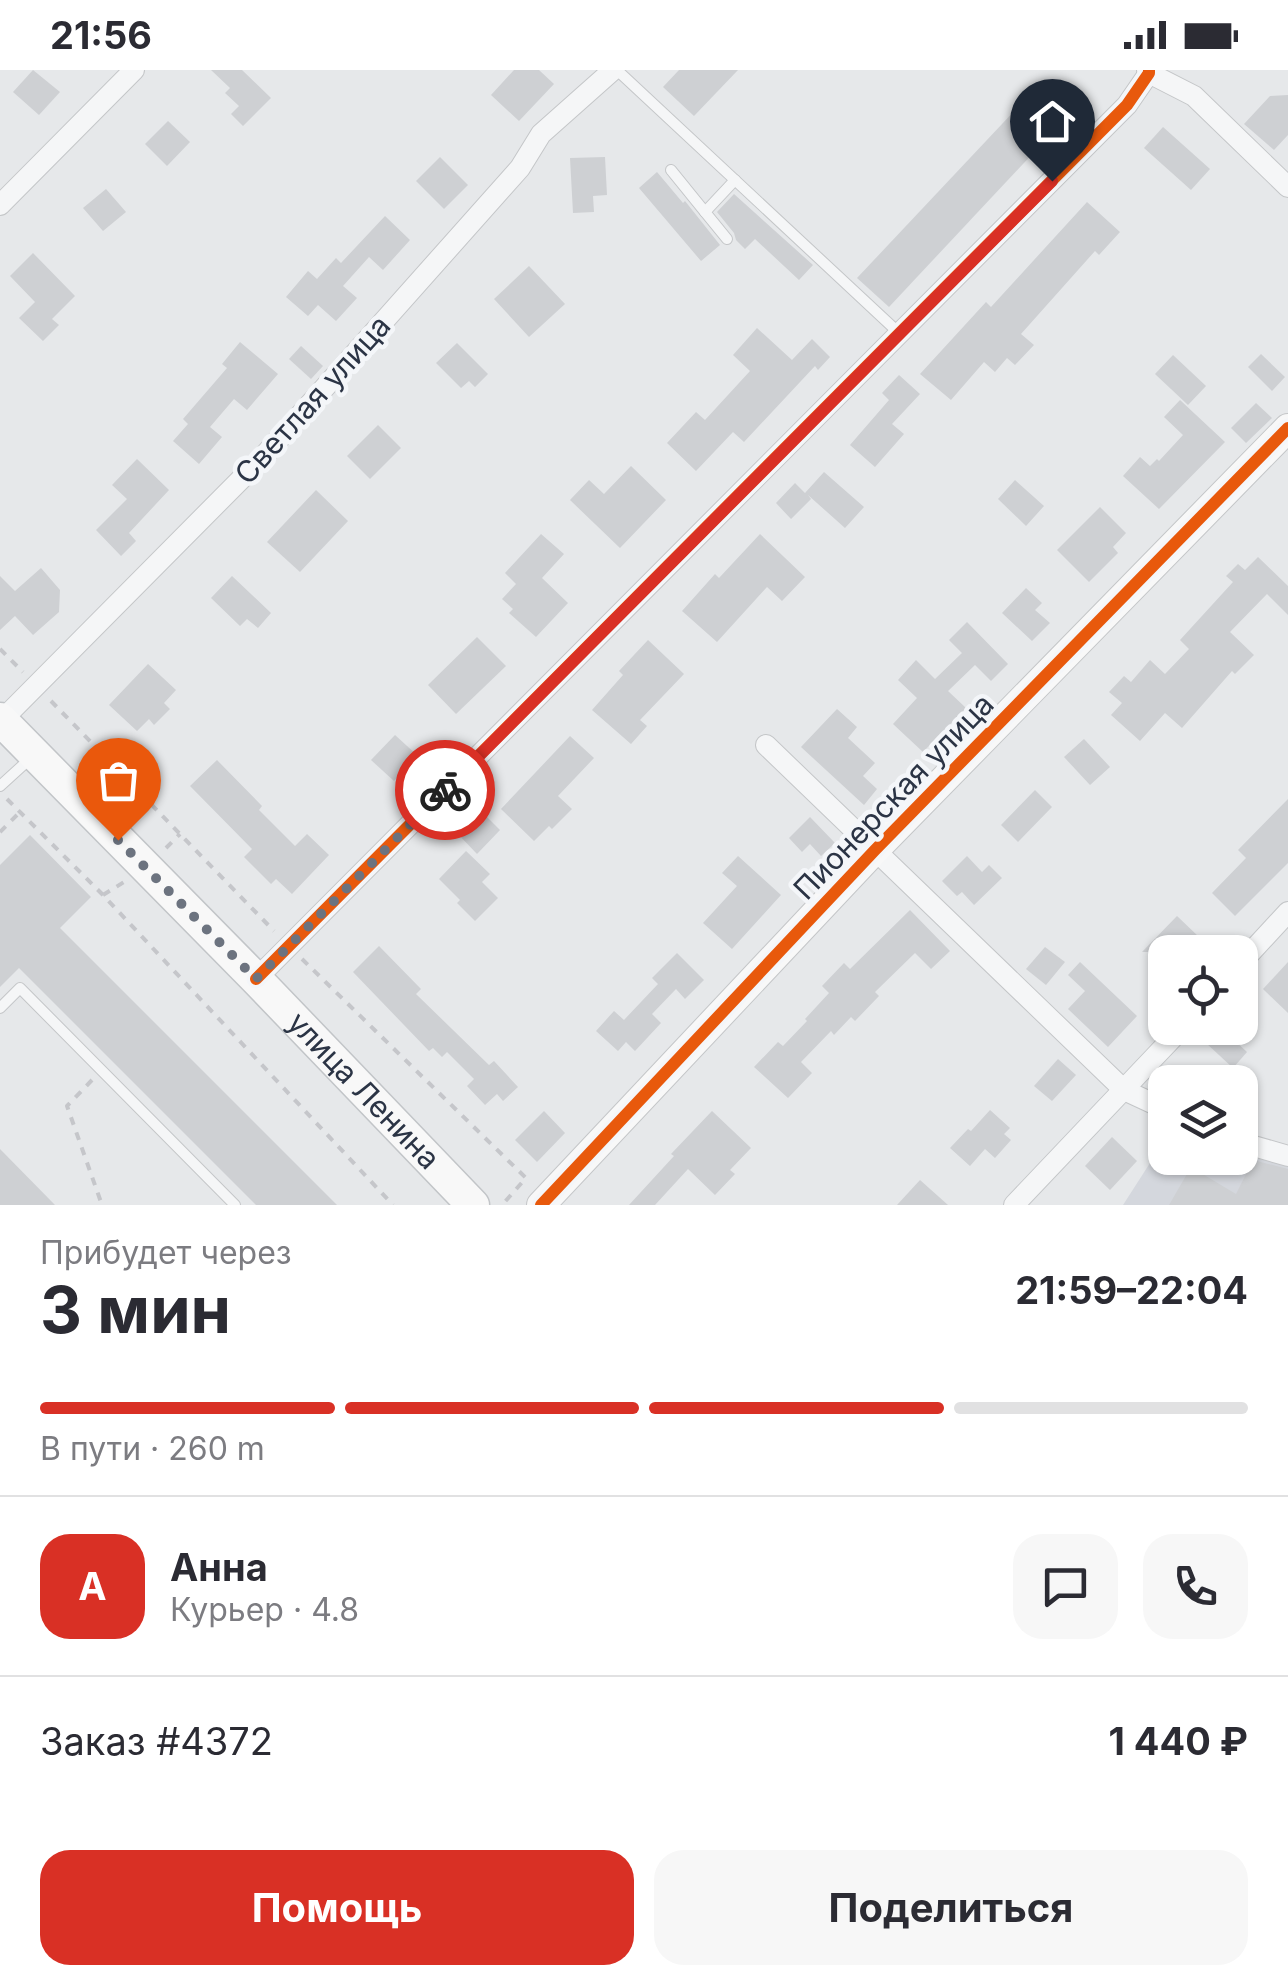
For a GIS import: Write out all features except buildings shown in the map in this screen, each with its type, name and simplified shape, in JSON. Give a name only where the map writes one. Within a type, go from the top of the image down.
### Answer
[{"type":"main road","name":"улица Ленина","points":[[1,720],[473,1205]]},
{"type":"street","points":[[0,205],[134,70]]},
{"type":"street","name":"Светлая улица","points":[[1,720],[262,458],[520,168],[542,134],[615,70]]},
{"type":"street","points":[[256,979],[1128,104],[1149,71],[1194,96],[1288,187]]},
{"type":"street","name":"Пионерская улица","points":[[541,1205],[876,850],[1288,428]]},
{"type":"street","points":[[766,745],[1124,1090],[1148,1101]]},
{"type":"street","points":[[1258,944],[1288,912]]},
{"type":"street","points":[[1014,1205],[1166,1045]]},
{"type":"street","points":[[1258,1147],[1288,1156]]},
{"type":"lane","points":[[615,70],[900,334]]},
{"type":"lane","points":[[671,170],[727,239]]},
{"type":"lane","points":[[704,212],[736,180]]},
{"type":"lane","points":[[0,788],[34,754]]},
{"type":"lane","points":[[0,1008],[20,988],[235,1205]]},
{"type":"path","points":[[0,649],[289,946],[526,1178],[502,1205]]},
{"type":"path","points":[[0,788],[392,1205]]},
{"type":"path","points":[[0,832],[20,812]]},
{"type":"path","points":[[160,855],[180,834]]},
{"type":"path","points":[[103,895],[130,879]]},
{"type":"path","points":[[102,1070],[68,1106],[102,1205]]},
{"type":"shaded area","points":[[1258,1154],[1288,1162],[1288,1205],[1123,1205],[1148,1166],[1148,1175],[1258,1175]]},
{"type":"cycle path","points":[[256,979],[1127,105],[1149,70]]},
{"type":"cycle path","points":[[541,1205],[875,850],[1288,428]]},
{"type":"way so far","points":[[118,840],[256,979],[445,790]]},
{"type":"route","points":[[445,790],[1052,181]]}]
